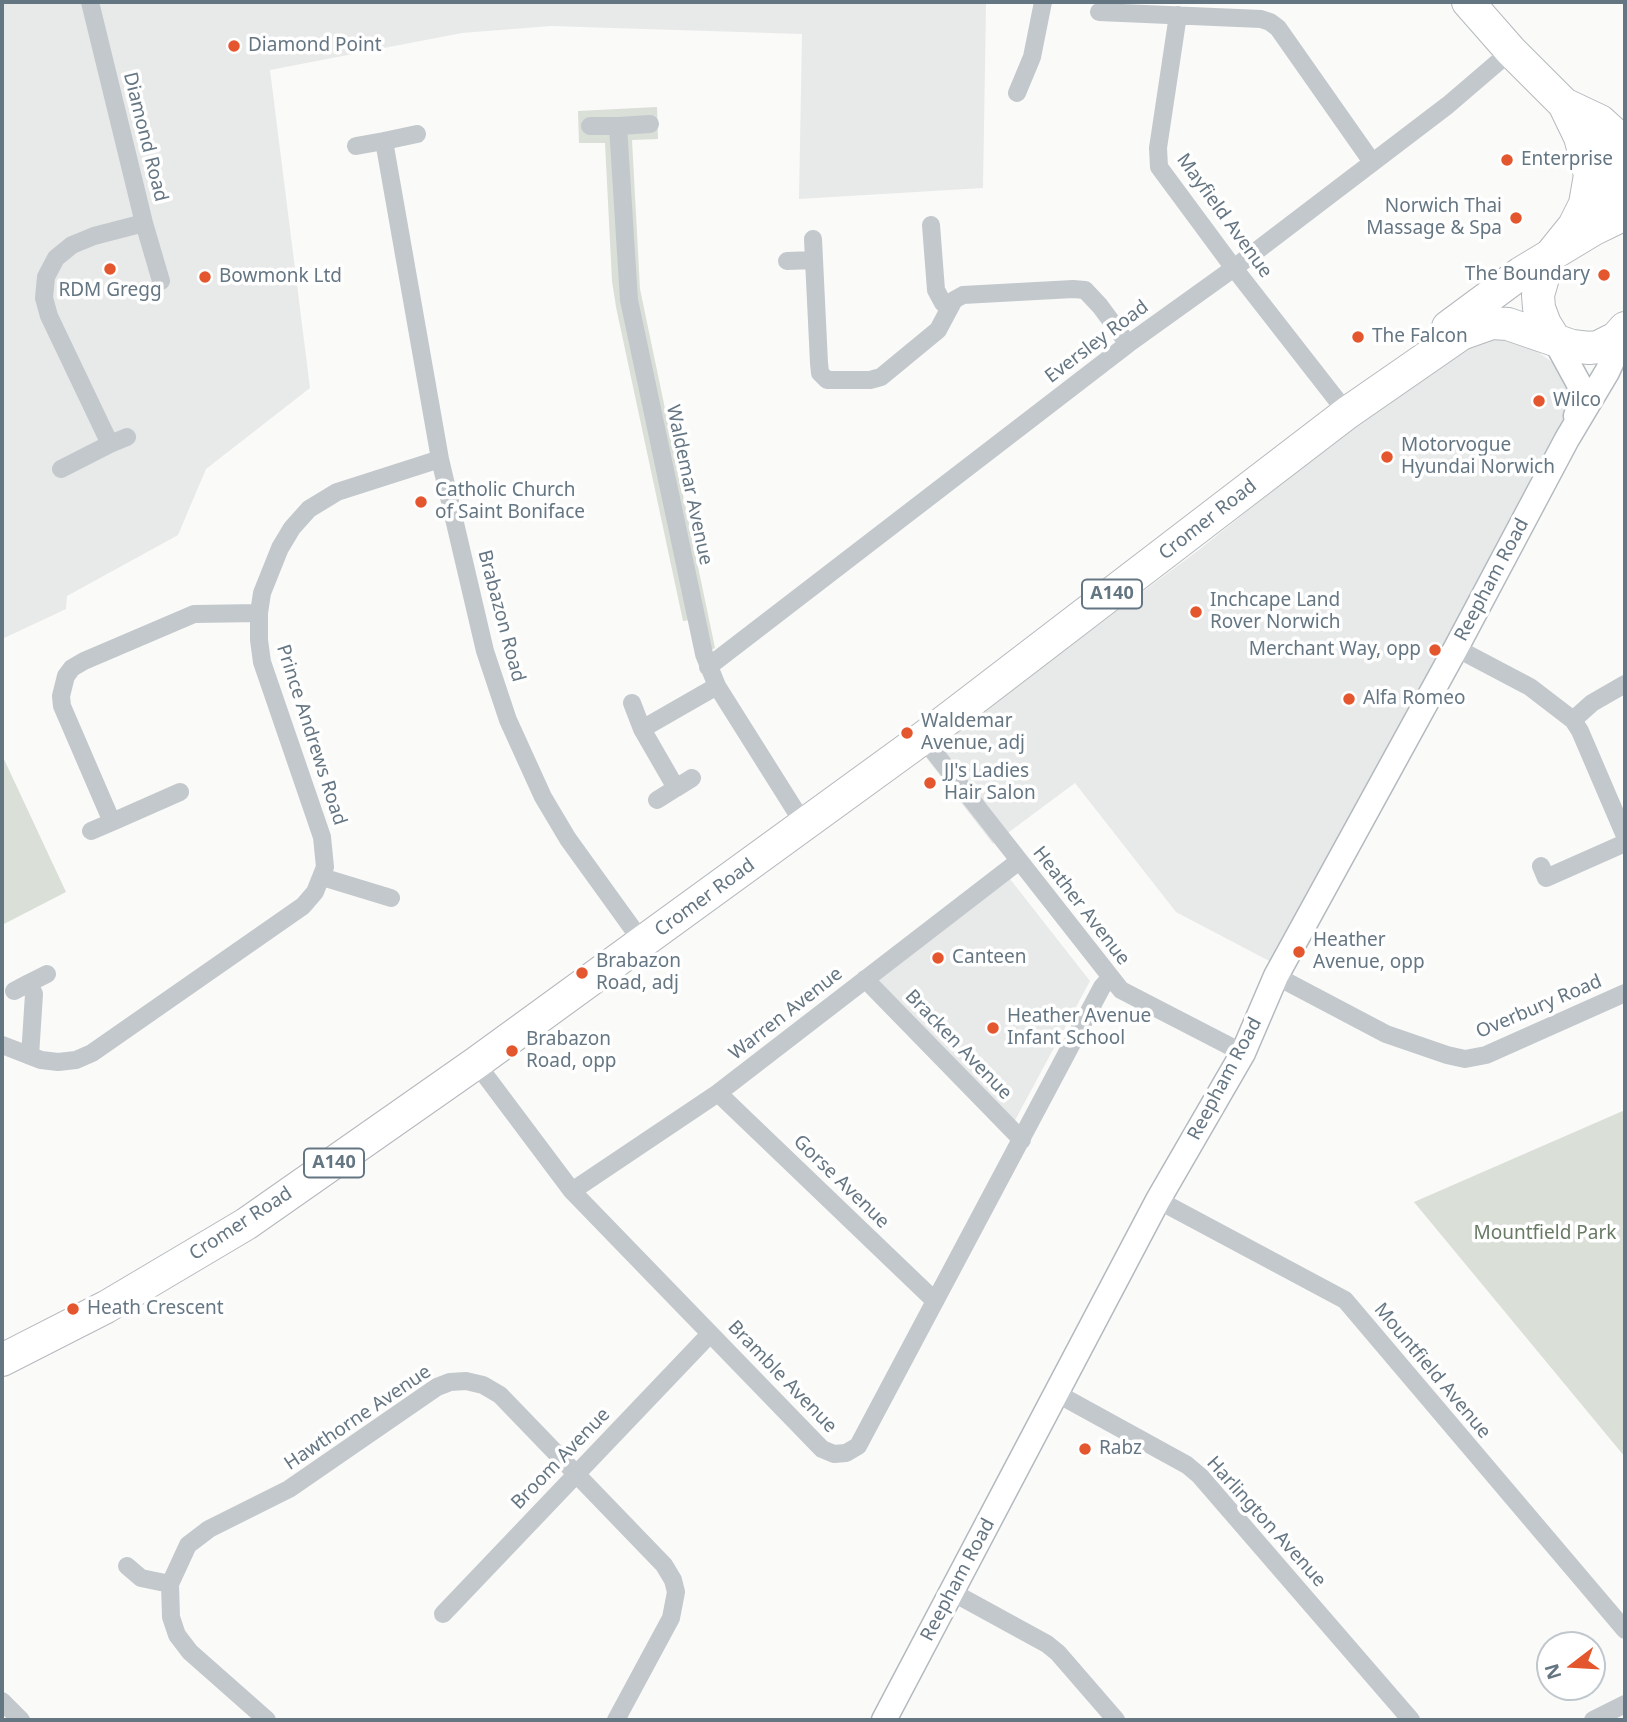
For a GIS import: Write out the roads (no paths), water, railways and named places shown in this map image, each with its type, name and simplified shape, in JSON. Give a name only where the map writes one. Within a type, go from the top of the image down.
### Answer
[{"type":"highway","points":[[1468,2],[1511,51],[1625,164]]},
{"type":"highway","points":[[1564,104],[1586,154],[1590,183],[1585,204],[1584,228]]},
{"type":"highway","points":[[1564,104],[1601,121],[1625,144]]},
{"type":"highway","points":[[1580,136],[1625,183]]},
{"type":"highway","name":"Cromer Road","points":[[1376,391],[1426,344],[1521,273],[1549,257],[1584,228],[1625,214]]},
{"type":"highway","name":"A140","points":[[1584,228],[1625,224]]},
{"type":"highway","name":"Reepham Road","points":[[1549,257],[1538,295],[1545,324],[1555,340],[1572,346],[1598,347],[1625,331]]},
{"type":"highway","name":"Cromer Road","points":[[2,1360],[106,1307],[246,1224],[476,1063],[923,738],[1346,413],[1461,334],[1492,323],[1520,326],[1555,340]]},
{"type":"main road","name":"Cromer Road","points":[[1584,228],[1625,183]]},
{"type":"street","name":"Diamond Road","points":[[90,2],[144,223],[161,281]]},
{"type":"street","points":[[1017,93],[1020,66],[1037,40],[1043,2]]},
{"type":"street","points":[[1099,12],[1261,19],[1270,22],[1278,28],[1372,162]]},
{"type":"street","name":"Mayfield Avenue","points":[[1178,15],[1157,156],[1164,176],[1346,413]]},
{"type":"street","name":"Eversley Road","points":[[708,667],[1128,344],[1234,268],[1458,97],[1511,51]]},
{"type":"street","points":[[590,126],[650,124]]},
{"type":"street","name":"Waldemar Avenue","points":[[618,126],[629,300],[708,667],[717,686],[805,825]]},
{"type":"street","points":[[356,146],[417,134]]},
{"type":"street","name":"Brabazon Road","points":[[384,141],[440,459],[485,651],[508,720],[543,797],[568,839],[643,943]]},
{"type":"street","points":[[110,444],[49,316],[44,298],[46,277],[55,258],[72,245],[94,236],[144,223]]},
{"type":"street","points":[[931,225],[936,290],[949,309]]},
{"type":"street","points":[[813,239],[819,363],[820,373],[827,380],[870,380],[881,377],[938,330],[954,300],[963,295],[1085,290],[1128,344]]},
{"type":"street","points":[[787,261],[814,260]]},
{"type":"street","name":"Reepham Road","points":[[884,1720],[1158,1200],[1243,1053],[1276,976],[1567,439],[1607,372],[1625,331]]},
{"type":"street","name":"Reepham Road","points":[[1555,340],[1580,384],[1581,400],[1567,439]]},
{"type":"street","points":[[61,469],[127,437]]},
{"type":"street","name":"Prince Andrews Road","points":[[322,877],[325,851],[323,837],[262,662],[259,613],[266,581],[280,548],[292,528],[309,509],[337,492],[440,459]]},
{"type":"street","points":[[112,822],[62,706],[61,696],[66,676],[72,668],[84,661],[194,614],[259,613]]},
{"type":"street","points":[[1456,648],[1530,687],[1573,720],[1625,836]]},
{"type":"street","points":[[1573,720],[1592,703],[1625,684]]},
{"type":"street","points":[[642,729],[717,686]]},
{"type":"street","points":[[632,703],[642,729],[676,788]]},
{"type":"street","name":"Heather Avenue","points":[[923,738],[1121,990],[1243,1053]]},
{"type":"street","points":[[657,800],[692,778]]},
{"type":"street","points":[[91,831],[180,792]]},
{"type":"street","points":[[1547,878],[1625,844]]},
{"type":"street","name":"Warren Avenue","points":[[572,1191],[718,1093],[1019,860]]},
{"type":"street","points":[[2,1045],[30,1056],[58,1062],[92,1053],[303,906],[315,892],[322,877],[391,898]]},
{"type":"street","points":[[30,1056],[34,994],[21,987],[47,974]]},
{"type":"street","name":"Overbury Road","points":[[1276,976],[1386,1034],[1465,1059],[1486,1055],[1625,993]]},
{"type":"street","name":"Bramble Avenue","points":[[476,1063],[572,1191],[822,1449],[834,1454],[846,1453],[858,1446],[1102,987],[1110,978]]},
{"type":"street","name":"Bracken Avenue","points":[[865,979],[1022,1140]]},
{"type":"street","name":"Gorse Avenue","points":[[718,1093],[935,1301]]},
{"type":"street","name":"Mountfield Avenue","points":[[1158,1200],[1345,1300],[1625,1630]]},
{"type":"street","name":"Broom Avenue","points":[[443,1614],[710,1334]]},
{"type":"street","name":"Hawthorne Avenue","points":[[267,1720],[190,1652],[177,1634],[171,1617],[170,1584],[178,1561],[188,1545],[209,1529],[289,1489],[437,1387],[450,1382],[466,1381],[483,1385],[500,1395],[664,1565],[673,1580],[676,1592],[671,1618],[616,1720]]},
{"type":"street","name":"Harlington Avenue","points":[[1056,1393],[1187,1465],[1200,1476],[1410,1720]]},
{"type":"street","points":[[127,1566],[141,1578],[170,1584]]},
{"type":"street","points":[[952,1592],[1047,1644],[1116,1720]]},
{"type":"street","points":[[2,1701],[21,1720]]},
{"type":"street","points":[[1593,1720],[1625,1704]]},
{"type":"place","name":"Diamond Point","points":[[234,46]]},
{"type":"place","name":"Enterprise","points":[[1507,160]]},
{"type":"place","name":"Norwich Thai Massage & Spa","points":[[1516,218]]},
{"type":"place","name":"RDM Gregg","points":[[110,269]]},
{"type":"place","name":"The Boundary","points":[[1604,275]]},
{"type":"place","name":"Bowmonk Ltd","points":[[205,277]]},
{"type":"place","name":"The Falcon","points":[[1358,337]]},
{"type":"place","name":"Wilco","points":[[1539,401]]},
{"type":"place","name":"Motorvogue Hyundai Norwich","points":[[1387,457]]},
{"type":"place","name":"Catholic Church of Saint Boniface","points":[[421,502]]},
{"type":"place","name":"Inchcape Land Rover Norwich","points":[[1196,612]]},
{"type":"place","name":"Merchant Way, opp","points":[[1435,650]]},
{"type":"place","name":"Alfa Romeo","points":[[1349,699]]},
{"type":"place","name":"Waldemar Avenue, adj","points":[[907,733]]},
{"type":"place","name":"JJ's Ladies Hair Salon","points":[[930,783]]},
{"type":"place","name":"Heather Avenue, opp","points":[[1299,952]]},
{"type":"place","name":"Canteen","points":[[938,958]]},
{"type":"place","name":"Brabazon Road, adj","points":[[582,973]]},
{"type":"place","name":"Heather Avenue Infant School","points":[[993,1028]]},
{"type":"place","name":"Brabazon Road, opp","points":[[512,1051]]},
{"type":"place","name":"Heath Crescent","points":[[73,1309]]},
{"type":"place","name":"Rabz","points":[[1085,1449]]},
{"type":"park label","name":"Mountfield Park","points":[[1545,1234]]}]
